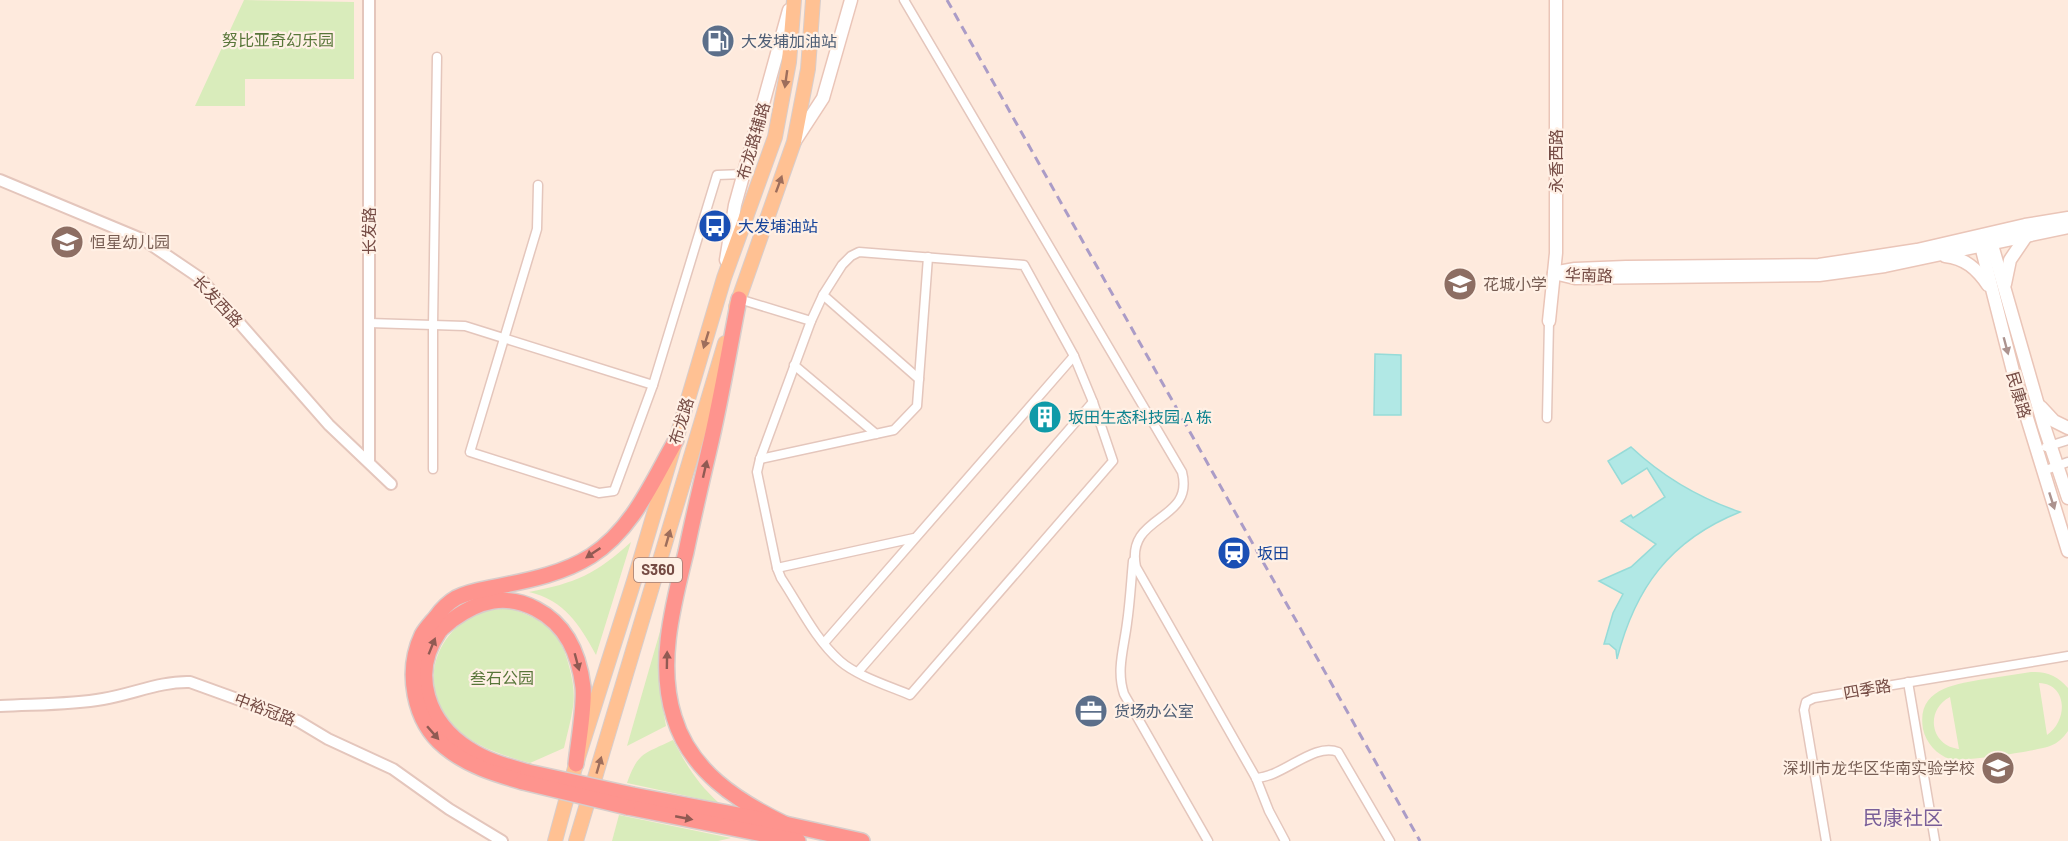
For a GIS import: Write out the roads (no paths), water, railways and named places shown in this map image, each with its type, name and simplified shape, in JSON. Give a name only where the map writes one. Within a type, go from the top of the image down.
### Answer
[{"type":"highway","points":[[739,299],[719,408],[673,606],[668,642],[669,697],[682,737],[712,778],[753,808],[785,824]]},
{"type":"highway","points":[[676,440],[630,520],[609,542],[590,556],[568,568],[544,576],[475,591],[456,598],[440,613],[423,633],[414,658],[416,701],[426,726],[443,745],[464,761],[493,773],[525,777],[798,841]]},
{"type":"highway","points":[[525,777],[468,749],[448,732],[434,714],[426,695],[424,673],[430,649],[439,630],[469,607],[509,599],[529,605],[547,615],[561,627],[571,642],[584,689],[576,764]]},
{"type":"highway","points":[[630,801],[785,824],[862,841]]},
{"type":"main road","name":"布龙路辅路","points":[[723,284],[735,205],[793,0]]},
{"type":"main road","name":"布龙路","points":[[555,841],[576,764],[723,284],[775,137],[789,62],[793,0]]},
{"type":"main road","name":"布龙路","points":[[576,841],[739,299],[794,142],[808,69],[813,0]]},
{"type":"main road","points":[[794,142],[823,98],[851,0]]},
{"type":"main road","name":"永香西路","points":[[1549,321],[1556,254],[1556,0]]},
{"type":"main road","name":"华南路","points":[[1554,273],[1575,278],[1682,275],[1792,277],[1850,272],[1938,255],[2025,225],[2068,218]]},
{"type":"main road","name":"华南路","points":[[1554,273],[1575,269],[1626,267],[1819,266],[2068,227]]},
{"type":"main road","points":[[2005,291],[2010,260],[2027,235]]},
{"type":"main road","name":"民康路","points":[[1985,240],[1991,289],[2036,451],[2068,551]]},
{"type":"main road","name":"民康路","points":[[1985,240],[2005,291],[2051,446],[2063,464],[2068,498]]},
{"type":"main road","points":[[1938,255],[1956,257],[1965,261],[1980,273],[1991,289]]},
{"type":"main road","points":[[2037,401],[2047,416],[2068,428]]},
{"type":"street","name":"长发路","points":[[369,0],[369,461]]},
{"type":"street","points":[[904,0],[1182,472],[1184,491],[1180,501],[1145,530],[1136,542],[1119,672],[1124,694],[1208,841]]},
{"type":"street","points":[[433,469],[437,57]]},
{"type":"street","points":[[538,184],[537,230],[470,452],[599,493],[614,491],[653,385],[717,175],[744,174]]},
{"type":"street","name":"长发西路","points":[[0,180],[144,240],[200,278],[329,425],[391,484]]},
{"type":"street","points":[[859,252],[928,258],[1024,265],[1074,356],[1113,461],[910,695],[858,672],[840,661],[824,643],[781,578],[777,568],[756,472],[811,321],[823,295],[842,265],[859,252]]},
{"type":"street","points":[[760,459],[894,430],[916,406],[928,258]]},
{"type":"street","points":[[823,295],[919,379]]},
{"type":"street","points":[[739,299],[811,321]]},
{"type":"street","points":[[1547,418],[1549,321]]},
{"type":"street","points":[[369,323],[465,326],[653,385]]},
{"type":"street","points":[[824,643],[1074,356]]},
{"type":"street","points":[[794,365],[876,434]]},
{"type":"street","points":[[858,672],[1093,402]]},
{"type":"street","points":[[2036,451],[2068,440]]},
{"type":"street","points":[[2043,471],[2063,464]]},
{"type":"street","points":[[777,568],[915,538]]},
{"type":"street","points":[[1134,555],[1141,578],[1256,778],[1269,812],[1285,841]]},
{"type":"street","name":"四季路","points":[[1826,841],[1804,705],[1814,698],[2068,656]]},
{"type":"street","name":"中裕冠路","points":[[0,706],[101,700],[172,681],[190,682],[298,721],[328,739],[393,769],[449,809],[502,841]]},
{"type":"street","points":[[1908,682],[1935,841]]},
{"type":"street","points":[[1256,778],[1265,777],[1322,750],[1331,749],[1338,752],[1390,841]]},
{"type":"water","points":[[1375,354],[1401,355],[1401,415],[1374,415]]},
{"type":"water","points":[[1631,447],[1682,486],[1740,512],[1715,523],[1694,537],[1659,569],[1634,610],[1617,659],[1616,650],[1609,644],[1604,644],[1613,613],[1623,594],[1599,581],[1631,567],[1656,544],[1621,521],[1631,515],[1633,518],[1665,497],[1647,468],[1622,484],[1608,461]]},
{"type":"railway","points":[[947,0],[1420,841]]},
{"type":"place","name":"大发埔加油站","points":[[718,41]]},
{"type":"place","name":"大发埔油站","points":[[715,226]]},
{"type":"place","name":"恒星幼儿园","points":[[67,242]]},
{"type":"place","name":"花城小学","points":[[1460,284]]},
{"type":"place","name":"坂田生态科技园 A 栋","points":[[1045,417]]},
{"type":"place","name":"坂田","points":[[1234,553]]},
{"type":"place","name":"货场办公室","points":[[1091,711]]},
{"type":"place","name":"深圳市龙华区华南实验学校","points":[[1998,768]]},
{"type":"district","name":"民康社区","points":[[1903,818]]},
{"type":"park label","name":"努比亚奇幻乐园","points":[[278,40]]},
{"type":"park label","name":"叁石公园","points":[[502,678]]}]
